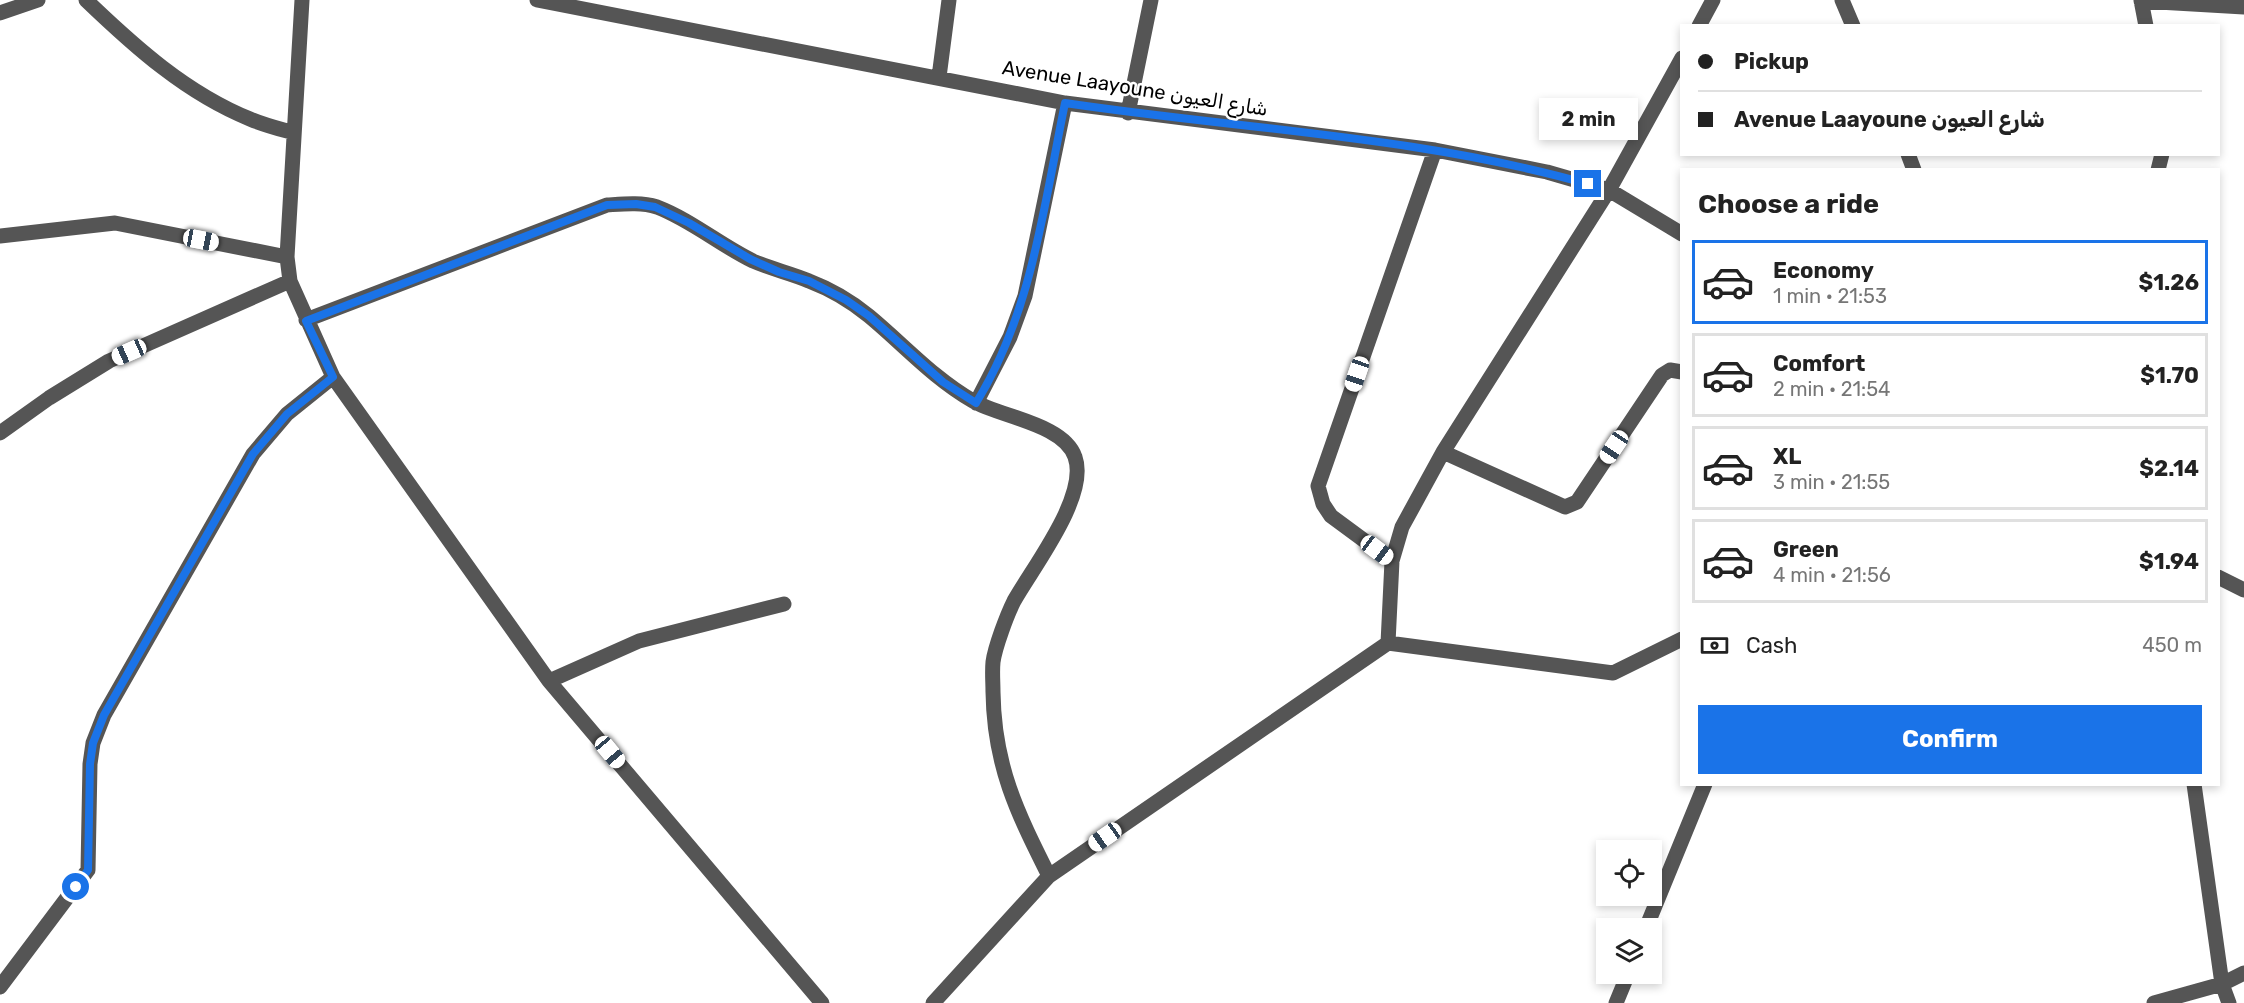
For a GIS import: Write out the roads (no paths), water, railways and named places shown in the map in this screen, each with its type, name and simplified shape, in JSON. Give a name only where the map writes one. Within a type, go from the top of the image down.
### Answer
[{"type":"street","points":[[0,13],[38,0]]},
{"type":"street","points":[[86,0],[142,52],[181,81],[251,120],[294,133]]},
{"type":"street","points":[[302,0],[287,257],[290,281],[333,377],[549,681],[822,1003]]},
{"type":"street","name":"Avenue Laayoune شارع العيون","points":[[537,0],[1065,103],[1128,113],[1435,150],[1547,172],[1609,190],[1680,233]]},
{"type":"street","points":[[939,77],[949,0]]},
{"type":"street","points":[[1128,113],[1151,0]]},
{"type":"street","points":[[1700,24],[1713,0]]},
{"type":"street","points":[[1842,0],[1852,24]]},
{"type":"street","points":[[2146,24],[2141,1],[2215,2],[2244,8]]},
{"type":"street","points":[[1388,643],[1392,561],[1402,527],[1443,452],[1609,190],[1680,62]]},
{"type":"street","points":[[976,403],[1010,337],[1025,296],[1065,103]]},
{"type":"street","points":[[1392,561],[1331,516],[1323,504],[1318,486],[1435,150]]},
{"type":"street","points":[[306,321],[607,205],[636,204],[655,207],[689,223],[750,259],[779,272],[809,281],[846,300],[869,316],[943,382],[976,403],[1043,429],[1068,443],[1076,459],[1076,482],[1064,519],[1013,603],[993,661],[993,723],[1006,784],[1049,876]]},
{"type":"street","points":[[0,236],[115,223],[287,257]]},
{"type":"street","points":[[0,433],[49,398],[110,361],[290,281]]},
{"type":"street","points":[[1443,452],[1565,507],[1577,502],[1662,375],[1670,370],[1680,372]]},
{"type":"street","points":[[0,987],[88,870],[90,764],[93,743],[104,715],[253,454],[287,414],[333,377]]},
{"type":"street","points":[[2220,577],[2244,590]]},
{"type":"street","points":[[549,681],[639,641],[784,603]]},
{"type":"street","points":[[933,1003],[1049,876],[1388,643],[1613,673],[1679,642]]},
{"type":"street","points":[[1650,918],[1704,786]]},
{"type":"street","points":[[2194,786],[2222,984],[2229,1003]]},
{"type":"street","points":[[2154,1003],[2222,984],[2244,973]]},
{"type":"street","points":[[1616,1003],[1624,984]]}]
